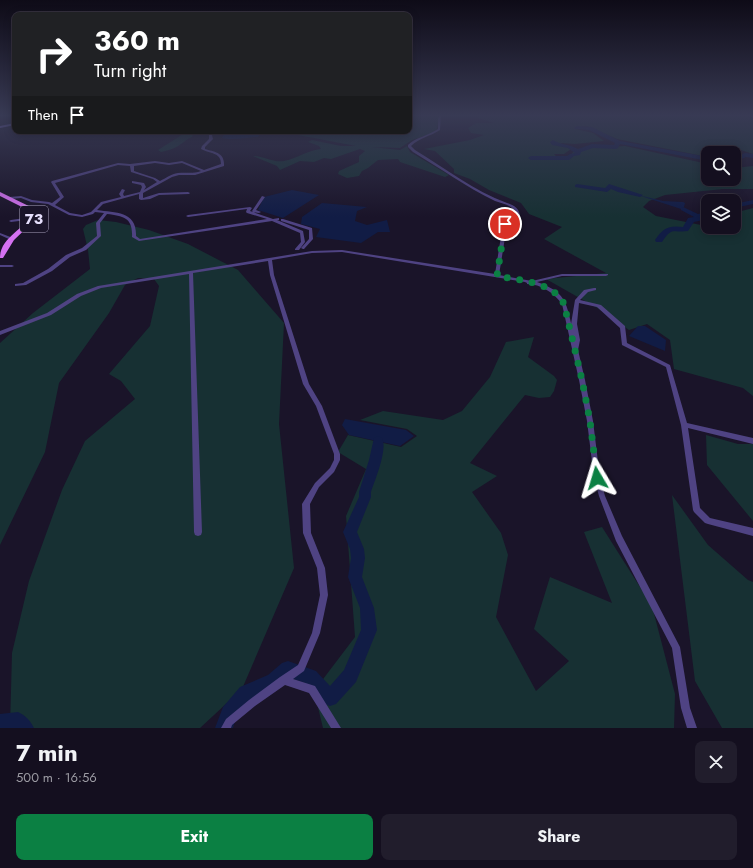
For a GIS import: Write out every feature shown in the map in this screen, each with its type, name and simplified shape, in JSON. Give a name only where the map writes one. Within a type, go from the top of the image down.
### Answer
[{"type":"main road","name":"73","points":[[0,194],[38,212],[36,216],[12,239],[0,256]]},
{"type":"street","points":[[10,198],[21,197],[30,201],[44,202],[69,214],[82,216],[95,210],[102,203],[141,193],[159,182],[178,174],[195,174],[220,166],[223,162],[219,154],[203,149]]},
{"type":"street","points":[[412,149],[483,194],[513,205],[518,212],[519,216],[505,224],[497,276]]},
{"type":"street","points":[[52,205],[62,197],[53,182],[112,165],[132,165],[155,162],[169,164],[182,162],[202,171]]},
{"type":"street","points":[[132,165],[132,171],[145,176],[154,177],[159,182]]},
{"type":"street","points":[[194,170],[202,171]]},
{"type":"street","points":[[133,182],[144,186],[141,193],[141,199],[148,199],[160,194],[188,193]]},
{"type":"street","points":[[123,190],[121,194],[123,198]]},
{"type":"street","points":[[263,197],[254,211],[302,232],[303,242],[297,249]]},
{"type":"street","points":[[188,216],[250,208],[248,212],[311,229],[316,238]]},
{"type":"street","points":[[11,221],[26,219],[35,210]]},
{"type":"street","points":[[95,210],[126,216],[133,223],[135,231],[134,237],[139,240],[276,220]]},
{"type":"street","points":[[17,285],[24,284],[50,270],[68,256],[84,249],[99,236],[98,223],[106,213]]},
{"type":"street","points":[[303,248],[311,239],[311,229]]},
{"type":"street","points":[[0,234],[12,239]]},
{"type":"street","points":[[0,333],[49,314],[79,295],[100,287],[312,252],[342,252],[497,276],[549,288],[561,298],[575,350],[590,421],[597,478],[602,496],[619,538],[676,647],[682,692],[692,728]]},
{"type":"street","points":[[226,728],[229,722],[252,703],[301,668],[316,633],[324,595],[321,568],[307,533],[306,504],[317,485],[332,470],[337,460],[337,454],[319,406],[306,384],[272,275],[270,259]]},
{"type":"street","points":[[0,266],[12,266]]},
{"type":"street","points":[[191,272],[198,532]]},
{"type":"street","points":[[529,283],[562,275],[606,275]]},
{"type":"street","points":[[575,350],[578,340],[574,324],[577,301],[586,291],[594,289]]},
{"type":"street","points":[[577,301],[598,306],[623,327],[624,344],[668,366],[684,425],[697,510],[708,521],[753,532]]},
{"type":"street","points":[[684,425],[753,441]]},
{"type":"street","points":[[283,680],[312,689],[336,728]]},
{"type":"green space","points":[[160,149],[172,149],[161,152],[158,150]]},
{"type":"green space","points":[[321,149],[408,149],[410,152],[449,175],[445,177],[400,162],[398,159],[378,160],[362,171],[359,176],[347,178],[338,174],[339,171],[359,162],[359,156],[365,151],[360,149],[331,159],[324,158],[314,162],[300,161],[280,170],[277,166],[253,156],[276,161],[284,161]]},
{"type":"green space","points":[[424,149],[571,149],[564,154],[554,154],[557,157],[569,158],[575,149],[639,149],[701,162],[701,186],[741,186],[741,167],[753,166],[753,189],[723,189],[665,195],[649,201],[643,207],[656,216],[701,225],[701,234],[741,234],[741,211],[753,208],[753,396],[743,388],[674,369],[670,340],[647,324],[629,330],[599,309],[546,279],[606,273],[544,239],[562,227],[529,214],[521,203],[489,190],[470,179],[454,173],[454,169],[435,151]]},
{"type":"green space","points":[[667,149],[701,149],[701,156]]},
{"type":"green space","points":[[741,149],[753,149],[753,154],[741,150]]},
{"type":"green space","points":[[98,220],[116,222],[149,230],[188,244],[238,270],[284,323],[279,424],[294,568],[242,689],[200,728],[10,728],[12,653],[29,581],[62,490],[85,441],[135,399],[121,381],[109,374],[150,326],[159,286],[154,279],[138,278],[125,285],[109,313],[59,383],[45,452],[0,545],[0,343],[33,313],[90,269],[88,250],[83,229],[86,225]]},
{"type":"green space","points":[[534,337],[528,357],[554,376],[557,380],[554,391],[550,397],[539,398],[525,395],[470,463],[497,476],[472,492],[501,533],[508,555],[496,617],[536,691],[569,661],[534,629],[550,577],[612,603],[584,532],[602,527],[652,606],[675,694],[674,728],[323,728],[314,691],[355,637],[346,516],[366,469],[338,452],[348,435],[401,447],[417,436],[407,429],[360,420],[383,411],[443,420],[462,411],[490,377],[506,342]]},
{"type":"green space","points":[[706,435],[738,444],[753,444],[753,521],[707,465]]},
{"type":"green space","points":[[672,495],[708,545],[748,580],[753,582],[753,728],[722,728],[695,681]]},
{"type":"water","points":[[292,190],[319,195],[283,218],[258,210],[264,197]]},
{"type":"water","points":[[638,195],[663,201],[685,203],[684,207],[681,209]]},
{"type":"water","points":[[322,203],[367,207],[357,211],[355,221],[367,225],[387,220],[390,232],[378,232],[361,243],[316,237],[320,229],[301,224],[302,217]]},
{"type":"water","points":[[638,326],[645,326],[666,340],[665,351],[629,336]]},
{"type":"water","points":[[345,419],[406,430],[414,436],[400,446],[349,435],[342,425]]},
{"type":"waterway","points":[[574,149],[578,151]]},
{"type":"waterway","points":[[578,151],[584,149]]},
{"type":"waterway","points":[[655,149],[701,158]]},
{"type":"waterway","points":[[531,158],[569,158],[572,155],[578,154],[578,151]]},
{"type":"waterway","points":[[741,157],[745,155],[753,156]]},
{"type":"waterway","points":[[577,186],[607,190],[609,186],[620,191],[640,195]]},
{"type":"waterway","points":[[741,205],[753,202]]},
{"type":"waterway","points":[[683,209],[700,217]]},
{"type":"waterway","points":[[659,240],[664,232],[669,228],[685,229],[691,220],[700,218],[701,215]]},
{"type":"waterway","points":[[224,728],[229,713],[246,693],[274,681],[288,669],[310,677],[330,698],[350,676],[369,630],[367,608],[355,577],[358,558],[357,549],[350,532],[365,497],[365,492],[375,460],[378,441]]},
{"type":"waterway","points":[[0,723],[18,721],[25,728]]},
{"type":"route","points":[[505,224],[497,276],[549,288],[561,298],[564,304],[590,421],[597,478]]}]
